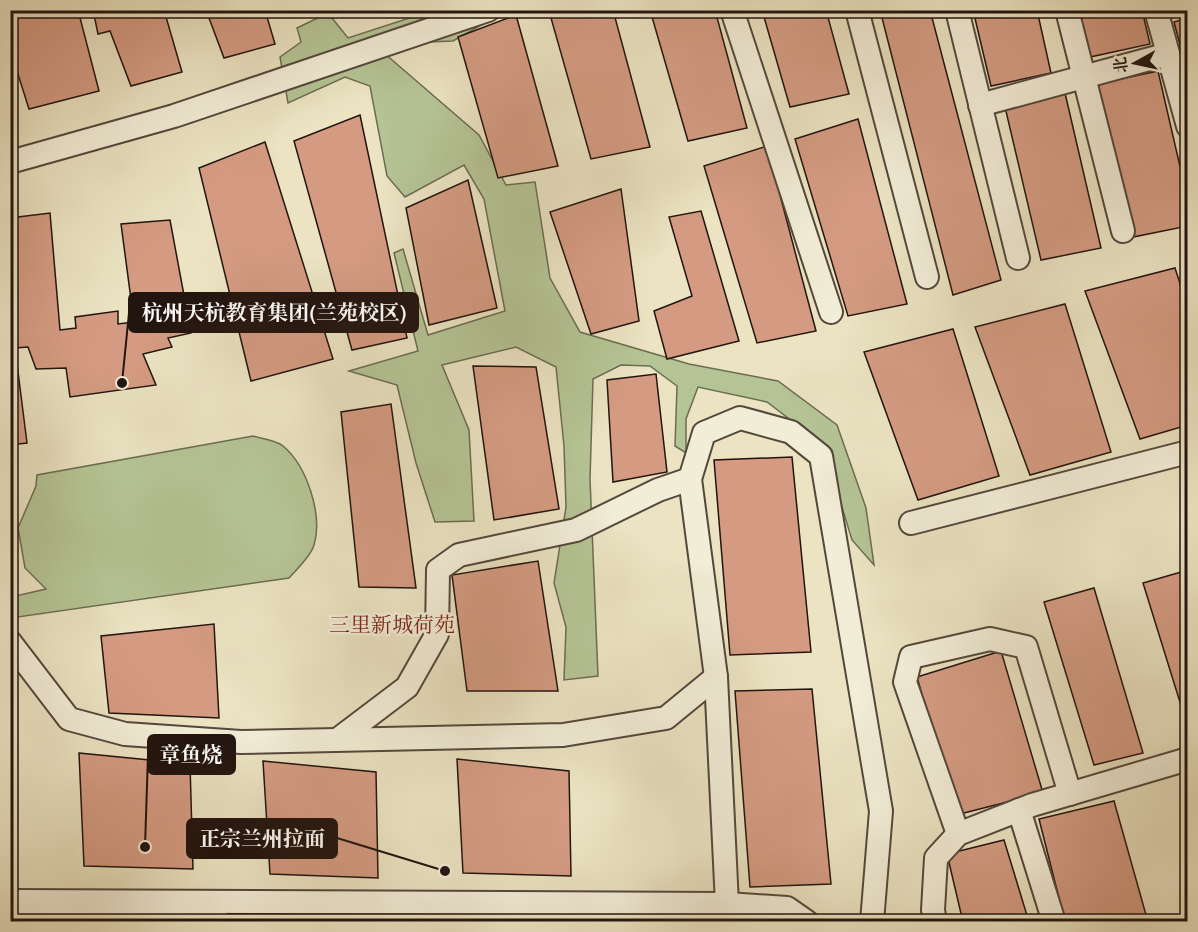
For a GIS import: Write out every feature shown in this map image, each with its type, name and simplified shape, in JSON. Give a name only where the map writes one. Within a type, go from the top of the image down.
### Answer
[{"type":"street","points":[[10,162],[174,116],[488,10]]},
{"type":"street","points":[[732,10],[831,312]]},
{"type":"street","points":[[857,10],[927,277]]},
{"type":"street","points":[[957,10],[1018,258]]},
{"type":"street","points":[[1067,10],[1123,231]]},
{"type":"street","points":[[1156,10],[1188,126]]},
{"type":"street","points":[[980,105],[1168,54]]},
{"type":"street","points":[[728,904],[716,676],[690,479],[704,434],[740,418],[791,432],[821,456],[881,811],[872,921]]},
{"type":"street","points":[[911,523],[1188,452]]},
{"type":"street","points":[[337,740],[407,687],[437,634],[438,570],[459,555],[576,530],[658,490],[690,479]]},
{"type":"street","points":[[958,834],[904,682],[911,657],[990,639],[1026,647],[1070,794]]},
{"type":"street","points":[[10,642],[69,718],[125,734],[241,742],[563,735],[666,718],[716,676]]},
{"type":"street","points":[[935,921],[933,910],[936,858],[958,834],[1019,810],[1188,759]]},
{"type":"street","points":[[1019,810],[1054,921]]},
{"type":"street","points":[[10,901],[377,912],[728,904],[787,908],[807,921]]},
{"type":"street","points":[[26,921],[26,917],[220,921]]},
{"type":"green space","points":[[431,11],[536,11],[499,15],[453,41],[405,43],[384,53],[479,135],[506,185],[535,182],[550,278],[580,332],[689,364],[778,381],[837,425],[866,508],[874,565],[852,540],[823,445],[767,402],[698,387],[686,419],[686,453],[675,446],[677,386],[650,366],[621,365],[593,379],[590,479],[598,676],[564,680],[566,627],[554,583],[566,507],[564,446],[556,367],[516,347],[442,365],[469,430],[474,521],[435,522],[416,463],[397,385],[349,371],[418,351],[394,253],[403,249],[428,335],[505,311],[484,199],[464,165],[405,197],[387,176],[370,86],[345,77],[288,103],[280,57],[301,42],[297,28],[328,13],[348,38]]},
{"type":"green space","points":[[253,436],[283,446],[299,466],[311,492],[316,520],[314,545],[307,558],[289,578],[11,618],[11,597],[46,589],[25,568],[18,528],[36,486],[37,475]]},
{"type":"building","points":[[10,10],[78,10],[99,91],[29,109],[10,49]]},
{"type":"building","points":[[93,10],[164,10],[182,72],[131,86],[110,31],[98,34]]},
{"type":"building","points":[[206,10],[265,10],[275,44],[224,58]]},
{"type":"building","points":[[356,10],[377,10],[358,16]]},
{"type":"building","points":[[570,10],[613,10],[650,147],[591,159],[551,18]]},
{"type":"building","points":[[650,10],[715,10],[747,128],[688,141]]},
{"type":"building","points":[[762,10],[826,10],[849,94],[790,107]]},
{"type":"building","points":[[880,10],[930,10],[1001,280],[953,295]]},
{"type":"building","points":[[973,10],[1037,10],[1051,73],[991,86]]},
{"type":"building","points":[[1079,10],[1142,10],[1150,44],[1090,57]]},
{"type":"building","points":[[516,15],[558,166],[498,178],[458,37]]},
{"type":"building","points":[[1188,18],[1188,75],[1174,22]]},
{"type":"building","points":[[1158,71],[1188,201],[1188,226],[1133,237],[1097,84]]},
{"type":"building","points":[[1065,93],[1101,248],[1041,260],[1005,107]]},
{"type":"building","points":[[360,115],[407,338],[352,350],[294,141]]},
{"type":"building","points":[[858,119],[907,304],[848,316],[795,139]]},
{"type":"building","points":[[265,142],[333,359],[251,381],[199,168]]},
{"type":"building","points":[[767,146],[816,331],[757,343],[704,166]]},
{"type":"building","points":[[468,180],[497,308],[429,325],[406,208]]},
{"type":"building","points":[[621,189],[639,321],[591,334],[550,212]]},
{"type":"building","points":[[701,211],[739,341],[667,359],[654,311],[692,296],[669,217]]},
{"type":"building","points":[[50,213],[60,330],[76,328],[75,317],[118,311],[118,324],[134,322],[121,224],[170,220],[191,333],[168,338],[172,347],[143,354],[156,385],[70,397],[66,368],[36,369],[28,347],[15,348],[27,443],[10,445],[10,336],[17,334],[10,289],[10,218]]},
{"type":"building","points":[[1175,268],[1188,308],[1188,425],[1140,439],[1085,291]]},
{"type":"building","points":[[1065,304],[1111,452],[1030,475],[975,327]]},
{"type":"building","points":[[953,329],[999,476],[918,500],[864,352]]},
{"type":"building","points":[[473,366],[536,367],[559,509],[494,520]]},
{"type":"building","points":[[656,374],[667,472],[613,482],[607,380]]},
{"type":"building","points":[[391,404],[416,588],[359,587],[341,412]]},
{"type":"building","points":[[792,457],[811,652],[730,655],[714,460]]},
{"type":"building","points":[[538,561],[558,691],[467,691],[452,575]]},
{"type":"building","points":[[1188,570],[1188,728],[1143,583]]},
{"type":"building","points":[[1094,588],[1143,753],[1094,765],[1044,602]]},
{"type":"building","points":[[214,624],[219,718],[109,713],[101,636]]},
{"type":"building","points":[[1001,651],[1043,793],[956,815],[917,677]]},
{"type":"building","points":[[812,689],[831,884],[750,887],[735,691]]},
{"type":"building","points":[[79,753],[190,764],[193,869],[84,866]]},
{"type":"building","points":[[457,759],[569,771],[571,876],[463,873]]},
{"type":"building","points":[[263,761],[376,772],[378,878],[270,874]]},
{"type":"building","points":[[1114,801],[1148,922],[1065,922],[1039,819]]},
{"type":"building","points":[[1004,840],[1029,922],[963,922],[947,854]]},
{"type":"place","name":"杭州天杭教育集团(兰苑校区)","points":[[122,383]]},
{"type":"place","name":"章鱼烧","points":[[145,847]]},
{"type":"place","name":"正宗兰州拉面","points":[[445,871]]},
{"type":"district","name":"三里新城荷苑","points":[[392,624]]}]
